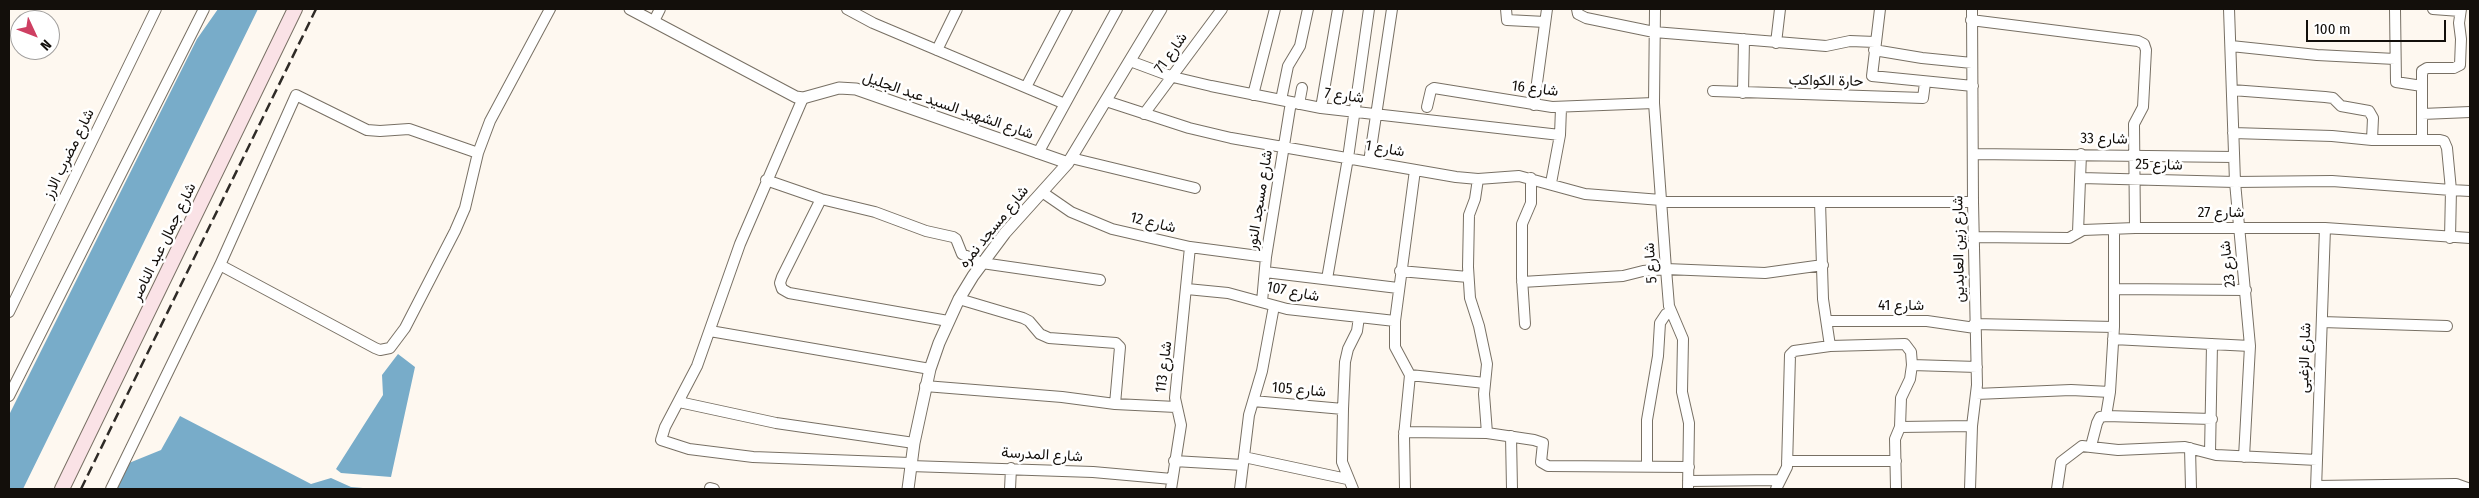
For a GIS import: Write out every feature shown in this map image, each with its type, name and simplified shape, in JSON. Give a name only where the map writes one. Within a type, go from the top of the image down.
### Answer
[{"type":"main road","name":"شارع جمال عبد الناصر","points":[[62,489],[295,9]]},
{"type":"street","name":"شارع مضرب الارز","points":[[9,312],[156,9]]},
{"type":"street","points":[[9,396],[204,9]]},
{"type":"street","points":[[220,264],[375,348],[386,350],[394,344],[405,328],[465,208],[478,153],[496,108],[550,9]]},
{"type":"street","points":[[630,9],[790,94],[803,98],[766,180],[740,244],[710,331],[679,402],[776,423],[914,443]]},
{"type":"street","points":[[654,21],[660,9]]},
{"type":"street","points":[[847,9],[937,50],[1065,104]]},
{"type":"street","points":[[1026,88],[1067,9]]},
{"type":"street","points":[[1038,152],[1117,9]]},
{"type":"street","name":"شارع مسجد نمره","points":[[908,489],[910,464],[925,386],[948,321],[959,299],[982,263],[1005,233],[1070,161],[1161,9]]},
{"type":"street","name":"شارع 71","points":[[1144,114],[1222,9]]},
{"type":"street","points":[[1253,95],[1275,9]]},
{"type":"street","points":[[1290,102],[1288,66],[1300,46],[1308,9]]},
{"type":"street","points":[[1320,108],[1338,9]]},
{"type":"street","points":[[1327,280],[1348,158],[1369,9]]},
{"type":"street","points":[[1369,162],[1392,9]]},
{"type":"street","points":[[1506,9],[1507,20],[1546,22]]},
{"type":"street","points":[[1534,105],[1547,9]]},
{"type":"street","points":[[1577,9],[1578,14],[1586,18],[1654,32],[1826,46],[1850,41],[1922,58],[1972,63]]},
{"type":"street","name":"شارع 5","points":[[1654,9],[1654,103],[1671,313],[1683,339],[1682,392],[1689,423],[1688,485]]},
{"type":"street","points":[[1776,43],[1780,9]]},
{"type":"street","points":[[1880,9],[1871,76],[1925,83],[1973,86]]},
{"type":"street","name":"شارع 23","points":[[2230,9],[2234,157],[2250,346],[2244,457]]},
{"type":"street","points":[[2395,9],[2396,83],[2422,86]]},
{"type":"street","points":[[2422,139],[2422,74],[2425,69],[2459,66],[2466,42],[2458,23],[2460,10],[2433,9]]},
{"type":"street","points":[[937,50],[953,10]]},
{"type":"street","points":[[1972,14],[2142,42],[2146,50],[2143,108],[2134,124],[2135,228]]},
{"type":"street","name":"شارع زين العابدين","points":[[1970,489],[1972,426],[1977,367],[1973,202],[1972,14]]},
{"type":"street","points":[[1743,93],[1744,39]]},
{"type":"street","points":[[2230,46],[2317,55],[2395,59]]},
{"type":"street","name":"شارع 7","points":[[1130,61],[1172,76],[1253,95],[1354,114],[1560,135]]},
{"type":"street","name":"حارة الكواكب","points":[[1713,91],[1923,98],[1925,83]]},
{"type":"street","name":"شارع الشهيد السيد عبد الجليل","points":[[803,98],[839,88],[856,89],[1038,152],[1070,161]]},
{"type":"street","points":[[1290,102],[1302,88]]},
{"type":"street","name":"شارع 16","points":[[1427,107],[1430,92],[1434,88],[1560,108],[1654,103]]},
{"type":"street","points":[[2232,90],[2333,98],[2342,106],[2369,111],[2373,118],[2372,140]]},
{"type":"street","points":[[110,489],[220,264],[296,95],[367,130],[409,129],[478,153]]},
{"type":"street","name":"شارع 1","points":[[1106,101],[1189,128],[1284,147],[1478,179],[1504,176],[1531,178],[1585,194],[1661,201],[1973,202]]},
{"type":"street","name":"شارع مسجد النور","points":[[1262,302],[1266,257],[1290,102]]},
{"type":"street","points":[[1551,183],[1560,135],[1560,108]]},
{"type":"street","points":[[2422,114],[2470,112]]},
{"type":"street","points":[[2233,134],[2372,140],[2440,140],[2446,144],[2451,190],[2450,238]]},
{"type":"street","name":"شارع 33","points":[[1973,154],[2234,157]]},
{"type":"street","points":[[2078,232],[2081,154]]},
{"type":"street","points":[[1070,161],[1194,188]]},
{"type":"street","points":[[1404,489],[1404,432],[1410,375],[1395,348],[1394,321],[1415,170]]},
{"type":"street","points":[[1525,324],[1522,282],[1522,224],[1524,215],[1531,204],[1531,178]]},
{"type":"street","name":"شارع 25","points":[[2081,178],[2236,182],[2332,181],[2470,191]]},
{"type":"street","points":[[1478,179],[1475,199],[1469,214],[1468,277],[1470,298],[1479,326],[1487,364],[1485,383],[1487,433]]},
{"type":"street","points":[[766,180],[821,199],[875,212],[926,231],[953,237],[956,239],[962,254],[982,263],[1100,280]]},
{"type":"street","name":"شارع 12","points":[[1042,192],[1071,212],[1098,224],[1190,247],[1266,257]]},
{"type":"street","points":[[821,199],[782,277],[780,283],[782,289],[789,293],[948,321]]},
{"type":"street","points":[[1820,202],[1823,299],[1828,321],[1830,346]]},
{"type":"street","name":"شارع 27","points":[[1974,237],[2069,238],[2078,232],[2086,230],[2135,228],[2325,228],[2470,238]]},
{"type":"street","name":"شارع الزغبى","points":[[2316,488],[2325,228]]},
{"type":"street","points":[[2106,416],[2110,392],[2114,327],[2114,229]]},
{"type":"street","name":"شارع 113","points":[[1171,484],[1181,425],[1175,398],[1190,247]]},
{"type":"street","points":[[1522,282],[1624,276],[1643,270],[1666,269],[1765,273],[1822,265]]},
{"type":"street","points":[[1400,271],[1468,277]]},
{"type":"street","points":[[1264,272],[1398,288]]},
{"type":"street","points":[[2114,288],[2246,290]]},
{"type":"street","name":"شارع 107","points":[[1187,289],[1228,293],[1274,306],[1394,321]]},
{"type":"street","points":[[959,299],[1023,318],[1033,325],[1040,334],[1049,338],[1116,343],[1120,347],[1116,404]]},
{"type":"street","points":[[1240,489],[1246,429],[1262,370],[1274,306]]},
{"type":"street","points":[[1647,466],[1649,394],[1658,356],[1660,323],[1666,314],[1671,313]]},
{"type":"street","points":[[1355,489],[1347,479],[1342,462],[1343,409],[1345,362],[1348,349],[1356,335],[1359,317]]},
{"type":"street","name":"شارع 41","points":[[1828,321],[1927,321],[1975,326],[2114,327]]},
{"type":"street","points":[[2322,322],[2446,326]]},
{"type":"street","points":[[710,331],[930,369]]},
{"type":"street","points":[[2113,339],[2250,346]]},
{"type":"street","points":[[1688,485],[1778,485],[1785,473],[1787,461],[1790,355],[1794,351],[1830,346],[1905,344],[1911,352],[1912,365],[1908,383],[1901,398],[1900,427],[1896,439],[1896,489]]},
{"type":"street","points":[[2210,453],[2212,344]]},
{"type":"street","points":[[1912,365],[1977,367]]},
{"type":"street","points":[[1410,375],[1485,383]]},
{"type":"street","points":[[925,386],[1176,408]]},
{"type":"street","points":[[1976,394],[2071,390],[2110,392]]},
{"type":"street","name":"شارع 105","points":[[1253,401],[1343,409]]},
{"type":"street","name":"شارع المدرسة","points":[[679,402],[662,433],[661,440],[689,449],[753,457],[1011,468],[1171,484]]},
{"type":"street","points":[[2091,446],[2096,422],[2106,416],[2212,419]]},
{"type":"street","points":[[1900,427],[1972,426]]},
{"type":"street","points":[[1404,432],[1487,433],[1542,442],[1541,462],[1545,465],[1689,467]]},
{"type":"street","points":[[1511,436],[1512,489]]},
{"type":"street","points":[[2057,489],[2061,462],[2082,446],[2118,450],[2152,447],[2190,448],[2210,453],[2244,457],[2317,460]]},
{"type":"street","points":[[2190,448],[2190,489]]},
{"type":"street","points":[[1174,461],[1243,461],[1347,479]]},
{"type":"street","points":[[1787,461],[1896,461]]},
{"type":"street","points":[[1010,489],[1011,468]]},
{"type":"street","points":[[2316,488],[2456,484],[2470,489]]},
{"type":"water","points":[[218,9],[258,9],[23,489],[9,489],[9,415],[197,39]]},
{"type":"water","points":[[398,354],[415,367],[391,477],[341,473],[336,469],[383,395],[382,375]]},
{"type":"water","points":[[180,416],[311,484],[331,478],[351,487],[375,489],[116,489],[129,463],[161,450]]},
{"type":"railway","points":[[81,489],[316,9]]}]
